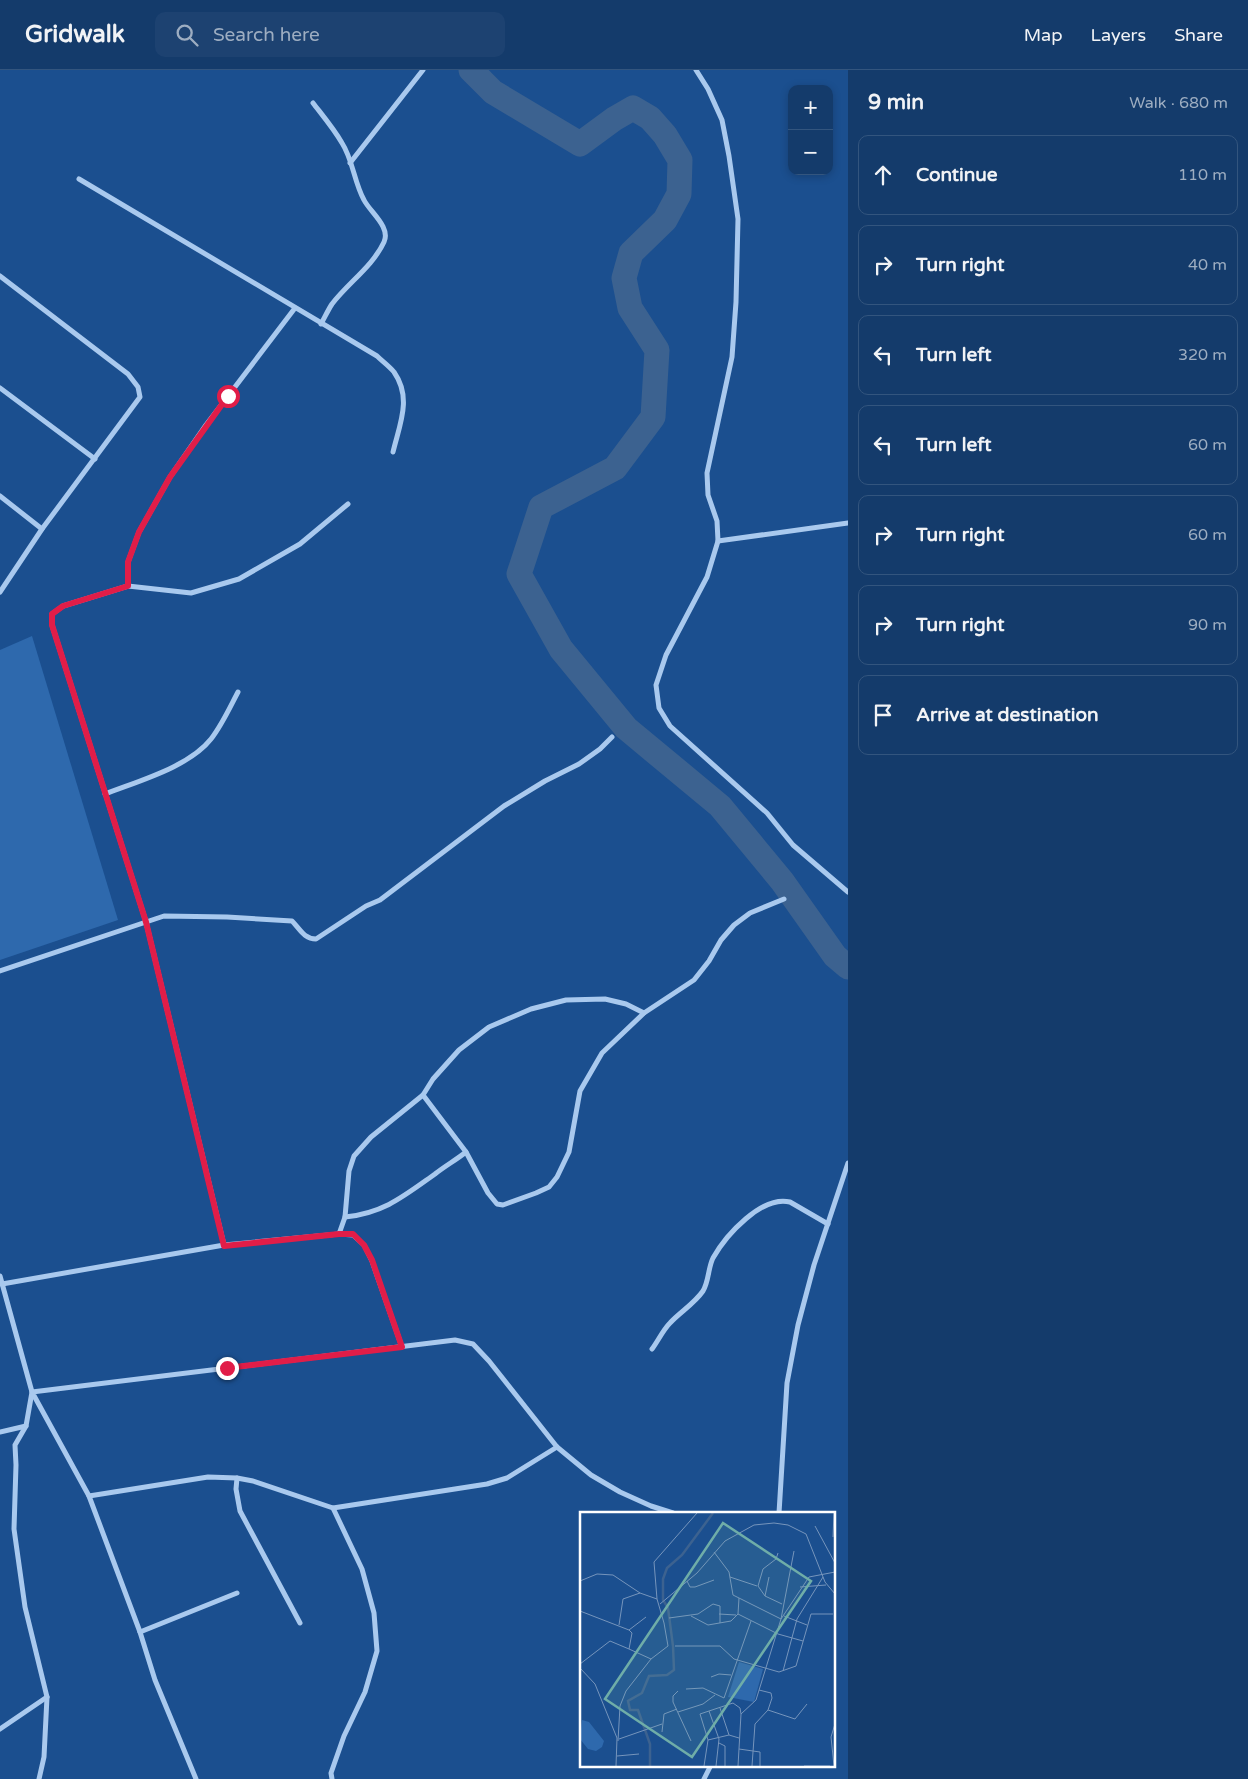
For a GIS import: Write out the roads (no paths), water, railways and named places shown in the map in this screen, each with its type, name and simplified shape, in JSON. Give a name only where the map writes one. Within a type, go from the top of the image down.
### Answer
[{"type":"street","points":[[350,163],[423,70]]},
{"type":"street","points":[[696,70],[708,89],[722,120],[729,156],[738,219],[736,302],[732,357],[707,473],[708,495],[717,520],[718,540],[707,577],[666,655],[656,685],[659,708],[670,726],[767,813],[793,844],[848,892]]},
{"type":"street","points":[[313,103],[342,142],[365,202],[386,234],[385,240],[368,264],[332,304],[321,324]]},
{"type":"street","points":[[79,179],[377,356],[393,372],[403,391],[404,404],[393,452]]},
{"type":"street","points":[[0,276],[128,374],[138,387],[140,397],[42,529],[0,592]]},
{"type":"street","points":[[128,586],[128,562],[139,532],[170,477],[206,425],[295,308]]},
{"type":"street","points":[[0,388],[95,460]]},
{"type":"street","points":[[0,496],[42,529]]},
{"type":"street","points":[[224,1246],[146,922],[52,625],[52,614],[63,606],[128,586],[191,593],[239,579],[300,544],[348,504]]},
{"type":"street","points":[[718,540],[848,523]]},
{"type":"street","points":[[105,794],[182,762],[198,752],[211,738],[238,692]]},
{"type":"street","points":[[0,971],[164,916],[292,921],[303,934],[310,939],[316,939],[366,906],[380,900],[504,806],[545,781],[579,764],[595,753],[612,737]]},
{"type":"street","points":[[423,1095],[466,1152],[488,1193],[497,1204],[503,1205],[549,1187],[558,1177],[569,1152],[580,1091],[602,1053],[644,1013],[694,980],[709,961],[721,940],[734,925],[750,913],[784,899]]},
{"type":"street","points":[[339,1234],[345,1217],[349,1170],[354,1156],[371,1137],[423,1095],[433,1079],[459,1050],[488,1027],[531,1009],[566,1000],[605,999],[626,1004],[644,1013]]},
{"type":"street","points":[[345,1217],[362,1215],[381,1209],[407,1194],[466,1152]]},
{"type":"street","points":[[779,1512],[787,1383],[798,1325],[848,1163]]},
{"type":"street","points":[[652,1349],[668,1325],[704,1290],[712,1260],[727,1237],[743,1220],[775,1201],[783,1200],[790,1202],[828,1224]]},
{"type":"street","points":[[1,1284],[224,1246],[353,1234],[364,1245],[372,1260],[402,1347]]},
{"type":"street","points":[[0,1276],[32,1392],[89,1496],[140,1632],[155,1680],[196,1779]]},
{"type":"street","points":[[32,1392],[456,1340],[473,1344],[489,1361],[557,1447],[591,1475],[620,1492],[670,1512]]},
{"type":"street","points":[[32,1392],[26,1426],[15,1445],[14,1529],[25,1607],[47,1697],[44,1757],[39,1779]]},
{"type":"street","points":[[0,1432],[26,1426]]},
{"type":"street","points":[[89,1496],[208,1476],[253,1481],[333,1508],[487,1484],[507,1478],[557,1447]]},
{"type":"street","points":[[237,1478],[236,1489],[240,1511],[300,1623]]},
{"type":"street","points":[[332,1779],[344,1736],[365,1692],[377,1651],[374,1613],[362,1569],[333,1508]]},
{"type":"street","points":[[140,1632],[238,1593]]},
{"type":"street","points":[[0,1729],[47,1697]]},
{"type":"street","points":[[704,1779],[710,1766]]},
{"type":"waterway","points":[[471,70],[493,92],[580,144],[614,119],[633,108],[650,118],[665,135],[680,160],[679,194],[665,220],[631,253],[624,278],[630,308],[657,350],[653,417],[615,468],[541,507],[519,574],[561,649],[626,728],[720,806],[782,881],[835,956],[848,967]]}]
